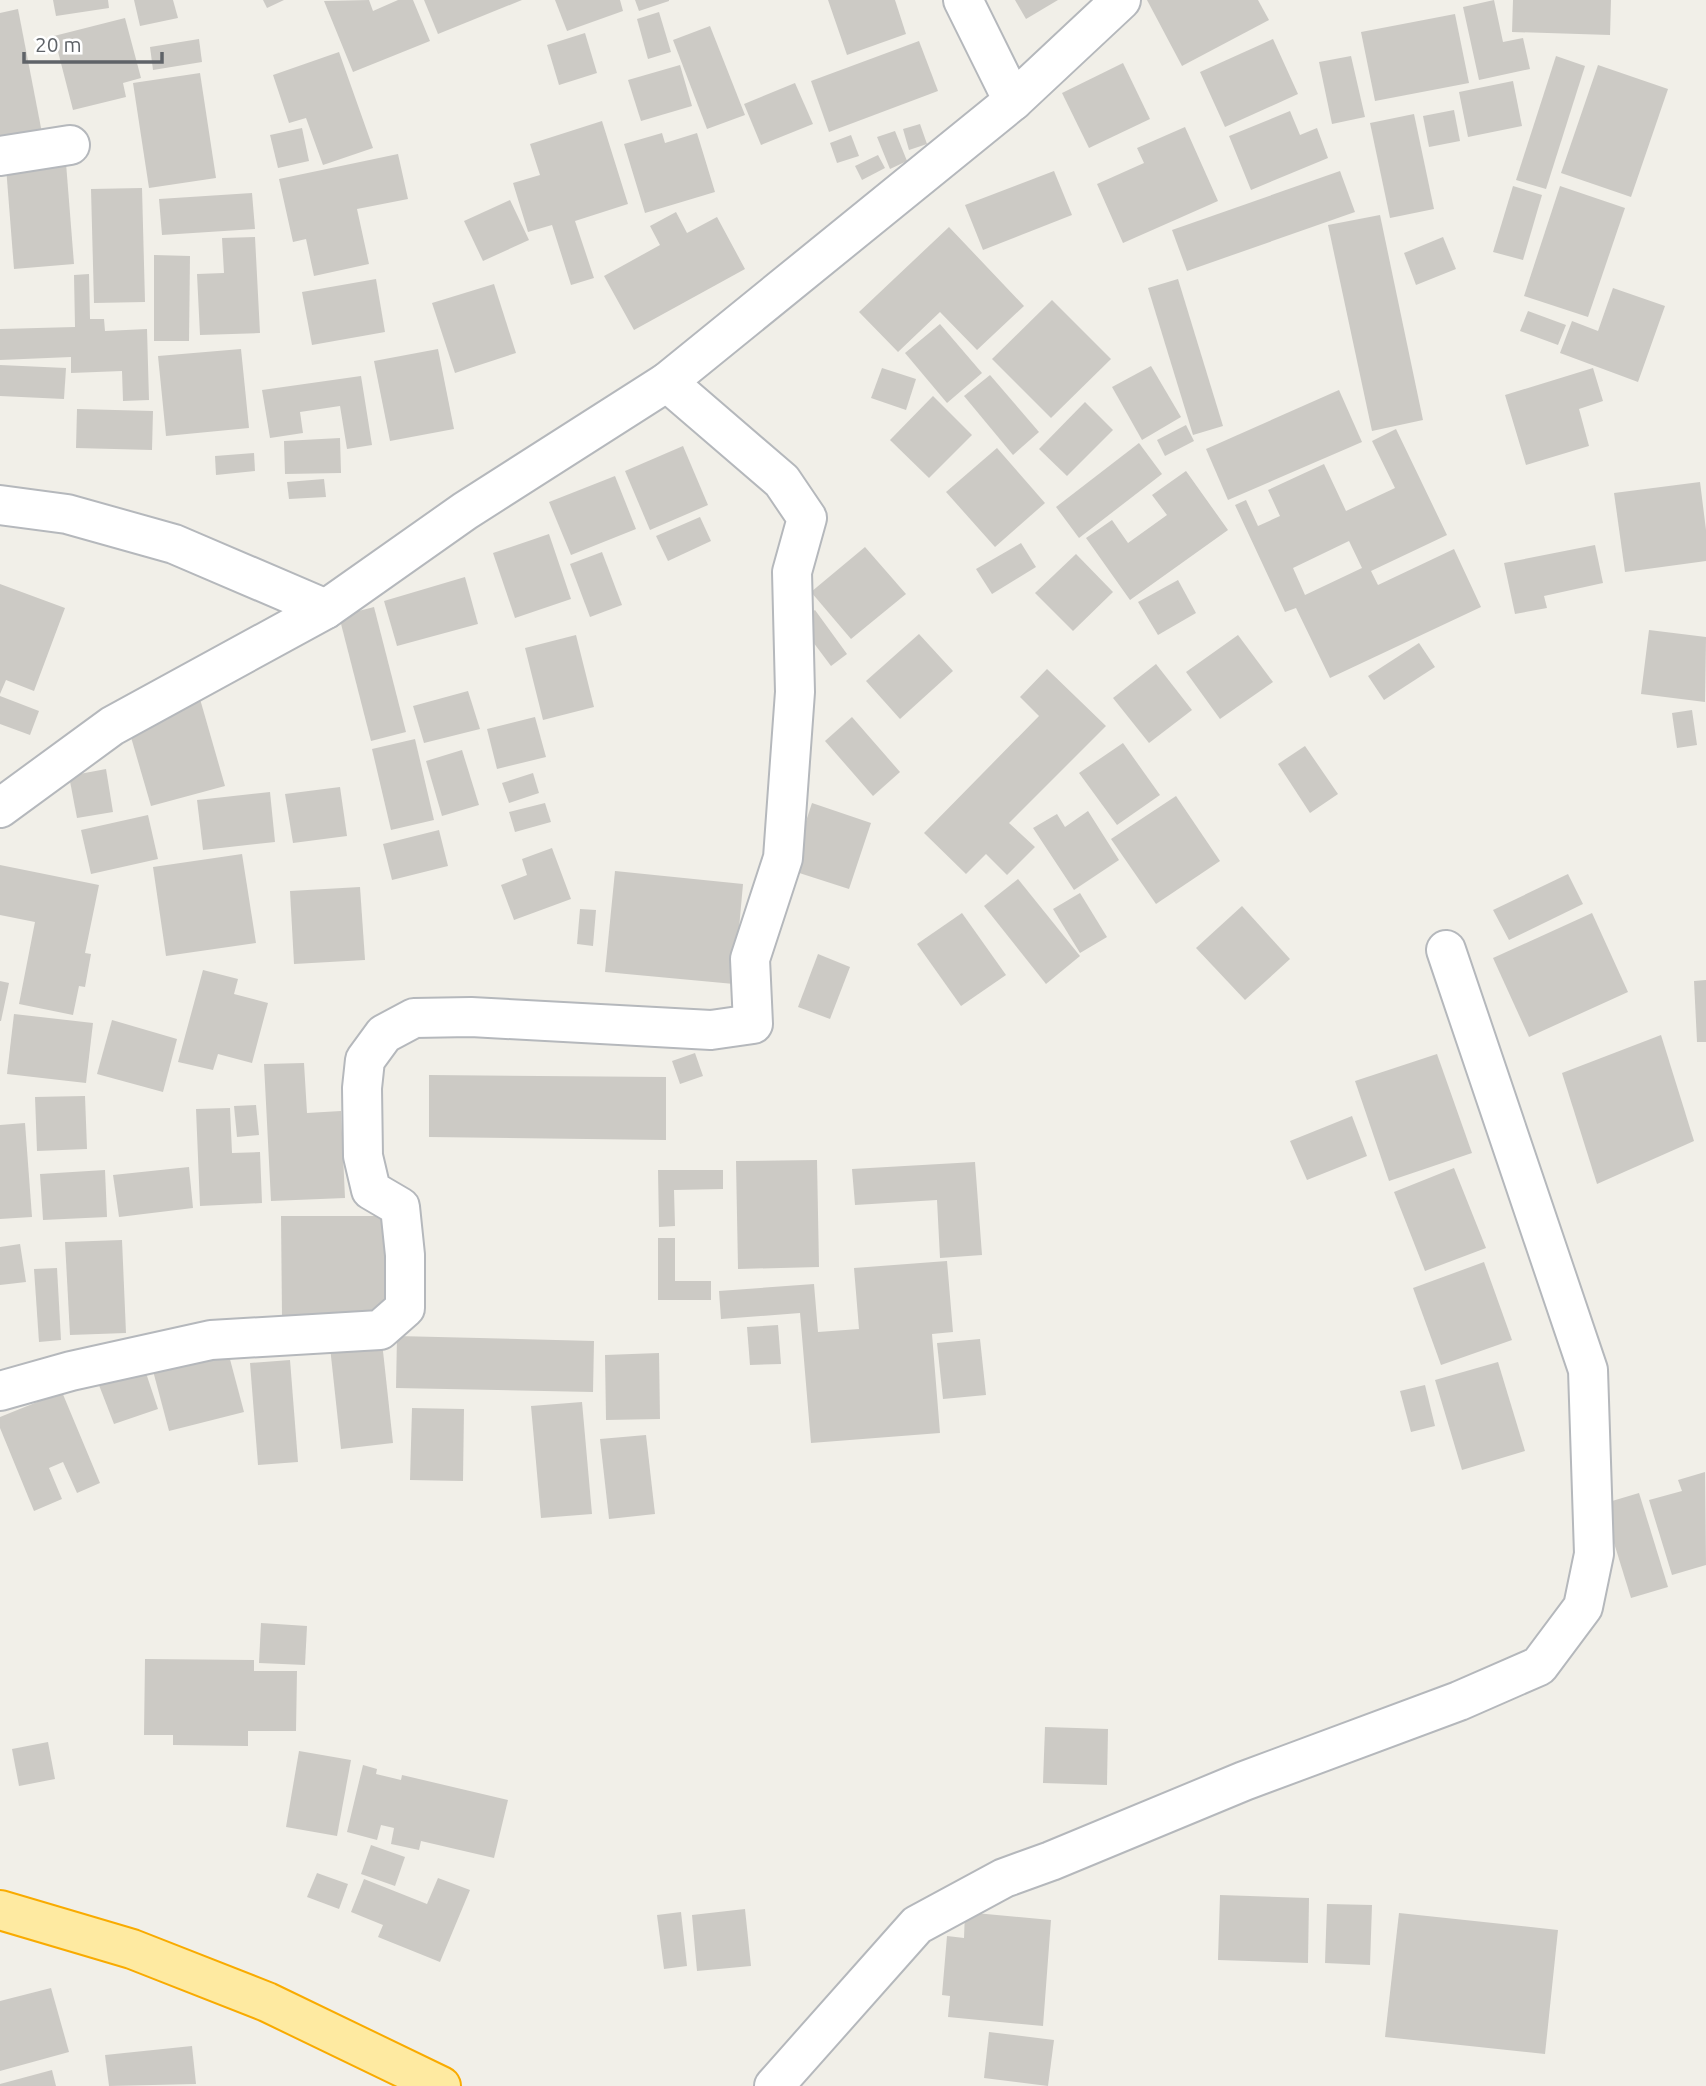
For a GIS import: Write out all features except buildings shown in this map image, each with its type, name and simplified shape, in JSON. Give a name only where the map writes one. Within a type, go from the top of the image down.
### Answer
[{"type":"highway","points":[[0,1910],[132,1949],[267,2002],[441,2086]]},
{"type":"street","points":[[964,0],[1013,101]]},
{"type":"street","points":[[0,808],[112,726],[326,609],[465,511],[667,382],[1013,101],[1121,0]]},
{"type":"street","points":[[0,156],[70,145]]},
{"type":"street","points":[[0,1391],[71,1371],[211,1340],[380,1330],[405,1308],[405,1255],[400,1207],[371,1190],[363,1156],[362,1088],[365,1060],[384,1034],[414,1018],[471,1017],[711,1030],[753,1024],[750,959],[783,858],[795,692],[792,572],[807,518],[782,481],[667,382]]},
{"type":"street","points":[[0,505],[67,514],[174,544],[326,609]]},
{"type":"street","points":[[774,2086],[917,1925],[1004,1878],[1244,1781],[1459,1701],[1539,1666],[1583,1607],[1594,1554],[1588,1370],[1447,950]]}]
